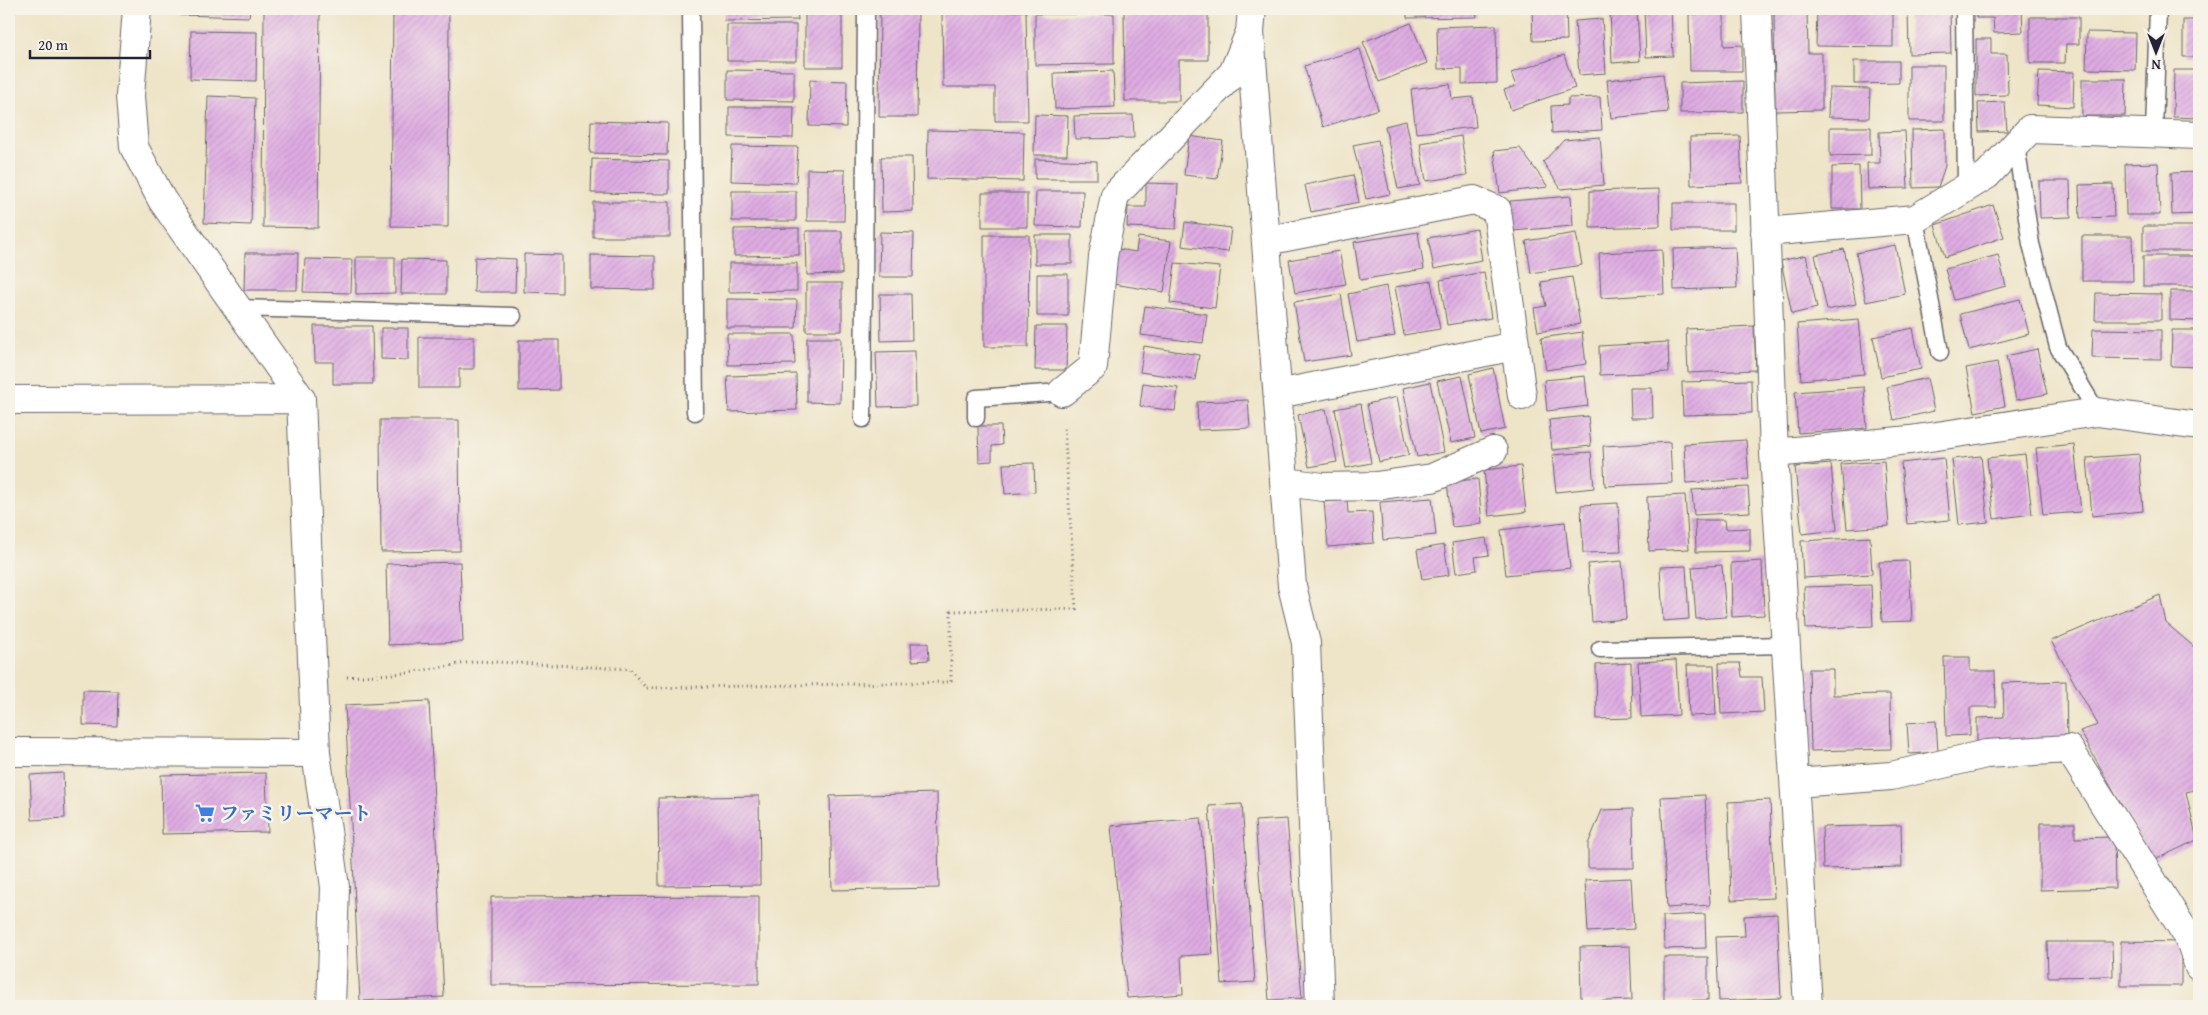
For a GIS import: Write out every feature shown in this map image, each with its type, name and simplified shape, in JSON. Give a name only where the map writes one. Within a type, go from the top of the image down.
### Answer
[{"type":"street","points":[[137,9],[130,96],[134,147],[162,200],[301,399],[316,753],[335,887],[331,1006]]},
{"type":"street","points":[[1757,9],[1774,453],[1808,1006]]},
{"type":"street","points":[[1251,20],[1292,586],[1306,643],[1320,1006]]},
{"type":"street","points":[[1062,392],[1093,367],[1103,258],[1115,195],[1233,73],[1251,20]]},
{"type":"street","points":[[1765,232],[1915,219],[1987,175],[2030,129],[2199,134]]},
{"type":"street","points":[[1266,242],[1474,200],[1497,210],[1522,396]]},
{"type":"street","points":[[1278,394],[1515,346]]},
{"type":"street","points":[[9,400],[301,399]]},
{"type":"street","points":[[1774,453],[1910,440],[2097,412],[2199,426]]},
{"type":"street","points":[[1285,482],[1323,487],[1376,486],[1432,478],[1493,451]]},
{"type":"street","points":[[1794,784],[1891,776],[1986,754],[2069,749],[2190,940],[2199,967]]},
{"type":"street","points":[[9,752],[316,753]]},
{"type":"lane","points":[[691,9],[695,412]]},
{"type":"lane","points":[[863,419],[866,9]]},
{"type":"lane","points":[[1964,9],[1966,188]]},
{"type":"lane","points":[[2154,133],[2158,9]]},
{"type":"lane","points":[[2016,145],[2031,244],[2058,347],[2097,412]]},
{"type":"lane","points":[[1915,219],[1940,352]]},
{"type":"lane","points":[[237,308],[513,316]]},
{"type":"lane","points":[[976,418],[976,398],[1062,392]]},
{"type":"lane","points":[[1600,649],[1786,645]]},
{"type":"path","points":[[313,679],[407,673],[478,661],[630,669],[646,688],[951,682],[951,611],[1076,609],[1062,392]]},
{"type":"building","points":[[181,9],[250,9],[249,17],[180,15]]},
{"type":"building","points":[[264,9],[320,9],[318,228],[263,227]]},
{"type":"building","points":[[393,9],[449,9],[448,227],[391,226]]},
{"type":"building","points":[[724,9],[797,9],[798,20],[725,21]]},
{"type":"building","points":[[880,9],[918,9],[917,117],[879,117]]},
{"type":"building","points":[[1124,9],[1208,9],[1208,60],[1179,60],[1179,101],[1125,101]]},
{"type":"building","points":[[1290,9],[1319,9],[1319,10],[1290,12]]},
{"type":"building","points":[[1407,9],[1476,9],[1477,17],[1407,18]]},
{"type":"building","points":[[1532,9],[1566,9],[1567,40],[1533,41]]},
{"type":"building","points":[[1610,9],[1637,9],[1640,61],[1612,63]]},
{"type":"building","points":[[1644,9],[1671,9],[1673,56],[1646,57]]},
{"type":"building","points":[[1817,9],[1893,9],[1893,47],[1816,46]]},
{"type":"building","points":[[1908,9],[1950,9],[1951,53],[1909,54]]},
{"type":"building","points":[[1975,9],[2022,9],[2023,32],[1994,33],[1993,18],[1976,18]]},
{"type":"building","points":[[1774,10],[1807,10],[1808,53],[1822,53],[1822,110],[1775,111]]},
{"type":"building","points":[[1026,11],[1028,121],[995,121],[995,87],[943,87],[942,12]]},
{"type":"building","points":[[805,13],[842,13],[842,67],[805,67]]},
{"type":"building","points":[[1724,13],[1724,46],[1742,45],[1742,71],[1690,71],[1689,14]]},
{"type":"building","points":[[1035,14],[1114,14],[1114,64],[1035,65]]},
{"type":"building","points":[[2030,17],[2079,17],[2079,44],[2066,44],[2065,63],[2030,63]]},
{"type":"building","points":[[1602,19],[1606,73],[1579,75],[1575,21]]},
{"type":"building","points":[[2183,20],[2199,20],[2199,57],[2183,57]]},
{"type":"building","points":[[1411,23],[1427,63],[1379,82],[1363,42]]},
{"type":"building","points":[[727,25],[796,25],[796,61],[727,61]]},
{"type":"building","points":[[1496,25],[1497,83],[1462,84],[1462,68],[1438,69],[1437,27]]},
{"type":"building","points":[[191,31],[257,32],[256,81],[190,79]]},
{"type":"building","points":[[2087,32],[2136,33],[2135,70],[2086,69]]},
{"type":"building","points":[[1976,39],[1991,39],[1991,54],[2007,54],[2008,95],[1976,96]]},
{"type":"building","points":[[1360,49],[1378,109],[1323,127],[1304,66]]},
{"type":"building","points":[[1564,55],[1575,88],[1511,110],[1504,90],[1516,86],[1511,73]]},
{"type":"building","points":[[1854,61],[1899,61],[1899,83],[1854,84]]},
{"type":"building","points":[[1909,65],[1944,65],[1944,121],[1909,121]]},
{"type":"building","points":[[727,70],[794,71],[794,101],[727,100]]},
{"type":"building","points":[[2174,70],[2199,70],[2199,118],[2173,117]]},
{"type":"building","points":[[1113,71],[1115,107],[1055,109],[1054,73]]},
{"type":"building","points":[[2039,71],[2074,72],[2073,107],[2037,105]]},
{"type":"building","points":[[1663,74],[1668,112],[1611,118],[1607,80]]},
{"type":"building","points":[[2082,79],[2126,79],[2125,116],[2082,116]]},
{"type":"building","points":[[810,80],[847,81],[846,127],[809,126]]},
{"type":"building","points":[[1743,81],[1743,112],[1680,113],[1680,83]]},
{"type":"building","points":[[1450,84],[1452,99],[1473,97],[1476,127],[1416,133],[1411,89]]},
{"type":"building","points":[[1829,88],[1870,89],[1869,118],[1828,117]]},
{"type":"building","points":[[208,96],[255,98],[251,225],[204,223]]},
{"type":"building","points":[[1600,97],[1602,130],[1552,133],[1551,106],[1568,105],[1568,98]]},
{"type":"building","points":[[2005,102],[2007,131],[1979,132],[1978,103]]},
{"type":"building","points":[[729,107],[794,107],[793,138],[729,137]]},
{"type":"building","points":[[1035,115],[1068,116],[1067,155],[1034,155]]},
{"type":"building","points":[[1133,115],[1134,138],[1075,139],[1074,116]]},
{"type":"building","points":[[591,121],[668,123],[667,155],[590,153]]},
{"type":"building","points":[[1406,121],[1420,185],[1398,189],[1385,126]]},
{"type":"building","points":[[1830,127],[1871,127],[1871,155],[1830,156]]},
{"type":"building","points":[[1945,129],[1945,166],[1938,187],[1913,188],[1912,130]]},
{"type":"building","points":[[928,130],[1024,132],[1023,181],[927,179]]},
{"type":"building","points":[[1905,131],[1908,188],[1868,189],[1867,163],[1880,163],[1879,132]]},
{"type":"building","points":[[1189,136],[1223,141],[1217,179],[1184,175]]},
{"type":"building","points":[[1461,136],[1467,175],[1426,181],[1420,143]]},
{"type":"building","points":[[1740,136],[1742,183],[1691,185],[1690,137]]},
{"type":"building","points":[[1600,137],[1604,185],[1561,189],[1543,162],[1564,140]]},
{"type":"building","points":[[1378,140],[1390,194],[1366,199],[1353,145]]},
{"type":"building","points":[[732,146],[798,147],[796,183],[731,181]]},
{"type":"building","points":[[1520,148],[1548,187],[1500,193],[1494,151]]},
{"type":"building","points":[[881,157],[912,157],[913,211],[882,212]]},
{"type":"building","points":[[592,159],[669,161],[669,194],[591,193]]},
{"type":"building","points":[[1035,159],[1097,161],[1097,179],[1035,179]]},
{"type":"building","points":[[2158,163],[2160,215],[2126,215],[2125,164]]},
{"type":"building","points":[[1859,166],[1860,209],[1832,209],[1832,167]]},
{"type":"building","points":[[807,169],[845,170],[844,221],[807,221]]},
{"type":"building","points":[[2199,172],[2199,214],[2172,215],[2171,173]]},
{"type":"building","points":[[1353,175],[1359,202],[1311,212],[1305,185]]},
{"type":"building","points":[[2039,181],[2070,181],[2071,217],[2040,218]]},
{"type":"building","points":[[1146,183],[1178,184],[1176,229],[1127,227],[1128,207],[1146,207]]},
{"type":"building","points":[[2113,184],[2114,217],[2080,218],[2079,185]]},
{"type":"building","points":[[1659,189],[1660,226],[1590,228],[1590,191]]},
{"type":"building","points":[[732,191],[796,191],[796,221],[732,221]]},
{"type":"building","points":[[1036,191],[1083,191],[1082,227],[1035,226]]},
{"type":"building","points":[[982,193],[1027,193],[1027,227],[982,227]]},
{"type":"building","points":[[1571,196],[1573,226],[1512,231],[1510,201]]},
{"type":"building","points":[[593,202],[670,202],[670,237],[593,237]]},
{"type":"building","points":[[1673,203],[1734,203],[1734,230],[1673,230]]},
{"type":"building","points":[[1993,205],[2004,237],[1945,257],[1935,225]]},
{"type":"building","points":[[1185,222],[1231,228],[1228,252],[1182,246]]},
{"type":"building","points":[[2143,226],[2199,226],[2199,251],[2143,251]]},
{"type":"building","points":[[799,228],[799,255],[734,256],[734,229]]},
{"type":"building","points":[[1477,229],[1482,260],[1434,269],[1428,238]]},
{"type":"building","points":[[806,231],[842,231],[842,274],[807,275]]},
{"type":"building","points":[[880,232],[914,233],[913,277],[879,277]]},
{"type":"building","points":[[1418,232],[1424,269],[1360,280],[1354,242]]},
{"type":"building","points":[[1576,233],[1582,265],[1531,273],[1526,241]]},
{"type":"building","points":[[984,235],[1029,235],[1028,347],[984,347]]},
{"type":"building","points":[[1035,235],[1072,235],[1072,264],[1035,264]]},
{"type":"building","points":[[2082,236],[2132,236],[2133,281],[2082,281]]},
{"type":"building","points":[[1138,237],[1171,241],[1164,292],[1113,284],[1118,249],[1136,252]]},
{"type":"building","points":[[1895,245],[1905,294],[1866,302],[1856,253]]},
{"type":"building","points":[[1735,247],[1737,288],[1674,290],[1673,249]]},
{"type":"building","points":[[1844,249],[1856,304],[1827,310],[1815,255]]},
{"type":"building","points":[[1662,250],[1664,294],[1601,298],[1599,253]]},
{"type":"building","points":[[1339,251],[1346,284],[1295,293],[1289,260]]},
{"type":"building","points":[[245,253],[298,253],[297,290],[244,290]]},
{"type":"building","points":[[524,254],[562,255],[562,293],[524,292]]},
{"type":"building","points":[[591,255],[655,256],[655,290],[591,289]]},
{"type":"building","points":[[1806,255],[1817,308],[1792,314],[1781,261]]},
{"type":"building","points":[[1998,255],[2006,286],[1954,300],[1945,269]]},
{"type":"building","points":[[2143,256],[2199,256],[2199,286],[2143,286]]},
{"type":"building","points":[[356,257],[395,257],[395,293],[356,294]]},
{"type":"building","points":[[475,257],[516,259],[515,292],[474,292]]},
{"type":"building","points":[[305,259],[352,260],[351,293],[303,292]]},
{"type":"building","points":[[402,259],[446,260],[446,294],[401,294]]},
{"type":"building","points":[[729,263],[797,263],[797,291],[729,292]]},
{"type":"building","points":[[1175,263],[1220,267],[1215,308],[1170,303]]},
{"type":"building","points":[[1484,272],[1491,318],[1447,325],[1440,280]]},
{"type":"building","points":[[1037,274],[1068,274],[1068,316],[1037,316]]},
{"type":"building","points":[[1572,277],[1580,324],[1538,332],[1534,308],[1546,306],[1541,282]]},
{"type":"building","points":[[1431,281],[1440,329],[1404,335],[1395,287]]},
{"type":"building","points":[[806,283],[842,283],[842,331],[806,331]]},
{"type":"building","points":[[1386,286],[1395,336],[1357,342],[1348,294]]},
{"type":"building","points":[[2170,291],[2199,291],[2199,321],[2170,320]]},
{"type":"building","points":[[2096,293],[2161,294],[2161,320],[2095,320]]},
{"type":"building","points":[[880,294],[911,294],[912,340],[881,341]]},
{"type":"building","points":[[1341,294],[1351,355],[1304,362],[1294,302]]},
{"type":"building","points":[[727,299],[797,300],[796,328],[727,328]]},
{"type":"building","points":[[2020,299],[2029,334],[1969,350],[1960,314]]},
{"type":"building","points":[[1145,306],[1207,314],[1203,343],[1141,335]]},
{"type":"building","points":[[1859,319],[1864,374],[1801,380],[1797,324]]},
{"type":"building","points":[[314,326],[372,326],[373,384],[333,384],[333,362],[315,362]]},
{"type":"building","points":[[1036,326],[1067,326],[1066,370],[1035,370]]},
{"type":"building","points":[[1754,326],[1756,370],[1688,373],[1686,329]]},
{"type":"building","points":[[381,328],[408,328],[408,360],[381,359]]},
{"type":"building","points":[[1913,328],[1921,369],[1881,377],[1873,337]]},
{"type":"building","points":[[2093,329],[2161,330],[2161,359],[2092,358]]},
{"type":"building","points":[[2172,330],[2199,330],[2199,367],[2171,366]]},
{"type":"building","points":[[1582,332],[1586,364],[1546,370],[1541,338]]},
{"type":"building","points":[[727,334],[794,334],[795,364],[728,365]]},
{"type":"building","points":[[419,337],[474,337],[474,369],[459,369],[459,388],[419,388]]},
{"type":"building","points":[[807,338],[841,338],[840,403],[807,402]]},
{"type":"building","points":[[519,340],[559,340],[559,390],[519,391]]},
{"type":"building","points":[[1668,342],[1669,372],[1600,375],[1599,346]]},
{"type":"building","points":[[1144,346],[1199,355],[1195,380],[1140,372]]},
{"type":"building","points":[[2037,349],[2047,394],[2016,400],[2006,356]]},
{"type":"building","points":[[915,351],[916,406],[878,407],[876,352]]},
{"type":"building","points":[[1997,362],[2005,406],[1975,412],[1966,368]]},
{"type":"building","points":[[1493,368],[1505,429],[1481,434],[1469,374]]},
{"type":"building","points":[[796,374],[797,410],[729,412],[727,376]]},
{"type":"building","points":[[1462,376],[1475,438],[1451,443],[1437,381]]},
{"type":"building","points":[[1585,376],[1588,406],[1547,411],[1544,380]]},
{"type":"building","points":[[1927,378],[1934,411],[1894,420],[1887,387]]},
{"type":"building","points":[[1751,380],[1752,413],[1683,415],[1682,382]]},
{"type":"building","points":[[1430,382],[1444,452],[1417,457],[1403,388]]},
{"type":"building","points":[[1143,383],[1178,388],[1175,411],[1140,406]]},
{"type":"building","points":[[1864,387],[1867,428],[1798,433],[1795,392]]},
{"type":"building","points":[[1630,388],[1652,388],[1653,418],[1631,418]]},
{"type":"building","points":[[1397,397],[1409,455],[1379,462],[1367,404]]},
{"type":"building","points":[[1248,400],[1250,428],[1198,430],[1197,402]]},
{"type":"building","points":[[1361,404],[1371,463],[1346,468],[1335,409]]},
{"type":"building","points":[[1326,409],[1337,462],[1309,467],[1298,415]]},
{"type":"building","points":[[1588,416],[1591,446],[1552,450],[1549,420]]},
{"type":"building","points":[[380,420],[459,420],[460,551],[381,552]]},
{"type":"building","points":[[978,426],[1001,426],[1002,445],[992,446],[992,461],[979,462]]},
{"type":"building","points":[[1746,440],[1749,479],[1686,483],[1684,444]]},
{"type":"building","points":[[1670,442],[1672,483],[1605,486],[1603,446]]},
{"type":"building","points":[[2074,444],[2081,512],[2043,515],[2036,448]]},
{"type":"building","points":[[1591,452],[1594,488],[1556,492],[1552,455]]},
{"type":"building","points":[[2025,454],[2032,514],[1994,519],[1987,458]]},
{"type":"building","points":[[2139,454],[2143,511],[2092,516],[2087,458]]},
{"type":"building","points":[[1981,456],[1988,522],[1959,525],[1952,459]]},
{"type":"building","points":[[1944,458],[1950,520],[1907,524],[1901,463]]},
{"type":"building","points":[[1884,461],[1889,526],[1847,529],[1841,464]]},
{"type":"building","points":[[1034,463],[1035,492],[1005,494],[1003,464]]},
{"type":"building","points":[[1831,464],[1837,530],[1802,534],[1795,467]]},
{"type":"building","points":[[1521,466],[1526,512],[1489,516],[1484,470]]},
{"type":"building","points":[[1478,479],[1482,524],[1452,527],[1447,482]]},
{"type":"building","points":[[1748,487],[1750,512],[1694,515],[1692,490]]},
{"type":"building","points":[[1685,495],[1689,549],[1649,551],[1647,497]]},
{"type":"building","points":[[1432,498],[1436,535],[1383,540],[1380,502]]},
{"type":"building","points":[[1347,500],[1348,513],[1372,512],[1374,543],[1328,547],[1324,502]]},
{"type":"building","points":[[1618,503],[1621,552],[1583,553],[1581,505]]},
{"type":"building","points":[[1695,520],[1725,520],[1726,529],[1750,528],[1750,551],[1696,552]]},
{"type":"building","points":[[1565,522],[1570,568],[1506,575],[1501,530]]},
{"type":"building","points":[[1870,537],[1872,574],[1803,578],[1801,541]]},
{"type":"building","points":[[1486,538],[1489,555],[1475,557],[1477,570],[1456,573],[1452,543]]},
{"type":"building","points":[[1444,545],[1449,575],[1422,579],[1417,550]]},
{"type":"building","points":[[1622,561],[1626,619],[1592,622],[1588,564]]},
{"type":"building","points":[[1762,561],[1764,615],[1732,617],[1731,563]]},
{"type":"building","points":[[1909,561],[1912,621],[1882,622],[1879,562]]},
{"type":"building","points":[[460,562],[463,642],[388,645],[386,564]]},
{"type":"building","points":[[1722,565],[1726,617],[1696,619],[1692,567]]},
{"type":"building","points":[[1686,566],[1689,619],[1663,621],[1660,567]]},
{"type":"building","points":[[1871,585],[1873,626],[1806,629],[1804,587]]},
{"type":"building","points":[[2160,595],[2166,623],[2199,651],[2199,789],[2186,792],[2197,840],[2152,861],[2080,731],[2098,725],[2051,641]]},
{"type":"building","points":[[911,643],[928,643],[929,660],[912,661]]},
{"type":"building","points":[[1944,657],[1970,657],[1970,671],[1995,671],[1996,707],[1970,707],[1970,735],[1946,736]]},
{"type":"building","points":[[1676,660],[1679,715],[1641,717],[1638,662]]},
{"type":"building","points":[[1631,663],[1632,718],[1597,719],[1596,665]]},
{"type":"building","points":[[1719,663],[1740,663],[1742,677],[1762,677],[1764,712],[1721,714]]},
{"type":"building","points":[[1687,665],[1714,665],[1716,715],[1689,716]]},
{"type":"building","points":[[1809,669],[1833,669],[1833,695],[1890,694],[1891,749],[1811,751]]},
{"type":"building","points":[[2066,681],[2067,741],[1977,743],[1977,718],[2004,717],[2003,683]]},
{"type":"building","points":[[83,690],[118,691],[117,726],[83,725]]},
{"type":"building","points":[[429,701],[444,997],[360,1001],[345,705]]},
{"type":"building","points":[[1936,721],[1938,752],[1909,754],[1907,723]]},
{"type":"building","points":[[63,773],[65,818],[32,820],[30,775]]},
{"type":"building","points":[[266,773],[268,832],[162,834],[161,775]]},
{"type":"building","points":[[937,793],[939,888],[832,890],[830,796]]},
{"type":"building","points":[[1705,795],[1710,905],[1667,908],[1661,797]]},
{"type":"building","points":[[759,796],[760,885],[659,886],[658,798]]},
{"type":"building","points":[[1770,800],[1774,898],[1731,900],[1728,802]]},
{"type":"building","points":[[1242,804],[1255,982],[1222,984],[1209,806]]},
{"type":"building","points":[[1633,809],[1634,868],[1588,868],[1588,844],[1602,810]]},
{"type":"building","points":[[1201,818],[1213,954],[1181,956],[1183,994],[1127,998],[1111,826]]},
{"type":"building","points":[[1287,819],[1302,998],[1269,1000],[1255,821]]},
{"type":"building","points":[[2040,823],[2075,823],[2075,838],[2114,837],[2115,888],[2040,890]]},
{"type":"building","points":[[1901,825],[1902,867],[1823,869],[1822,827]]},
{"type":"building","points":[[1631,878],[1634,929],[1588,932],[1585,880]]},
{"type":"building","points":[[759,896],[759,984],[491,985],[491,897]]},
{"type":"building","points":[[1705,914],[1706,948],[1664,949],[1663,916]]},
{"type":"building","points":[[1777,914],[1781,998],[1719,1001],[1716,937],[1745,936],[1744,916]]},
{"type":"building","points":[[2121,941],[2181,942],[2181,986],[2121,986]]},
{"type":"building","points":[[2047,942],[2112,942],[2113,976],[2048,977]]},
{"type":"building","points":[[1630,946],[1632,1000],[1581,1002],[1580,947]]},
{"type":"building","points":[[1664,957],[1708,957],[1708,1000],[1664,1001]]},
{"type":"place","name":"ファミリーマート","points":[[205,813]]}]
